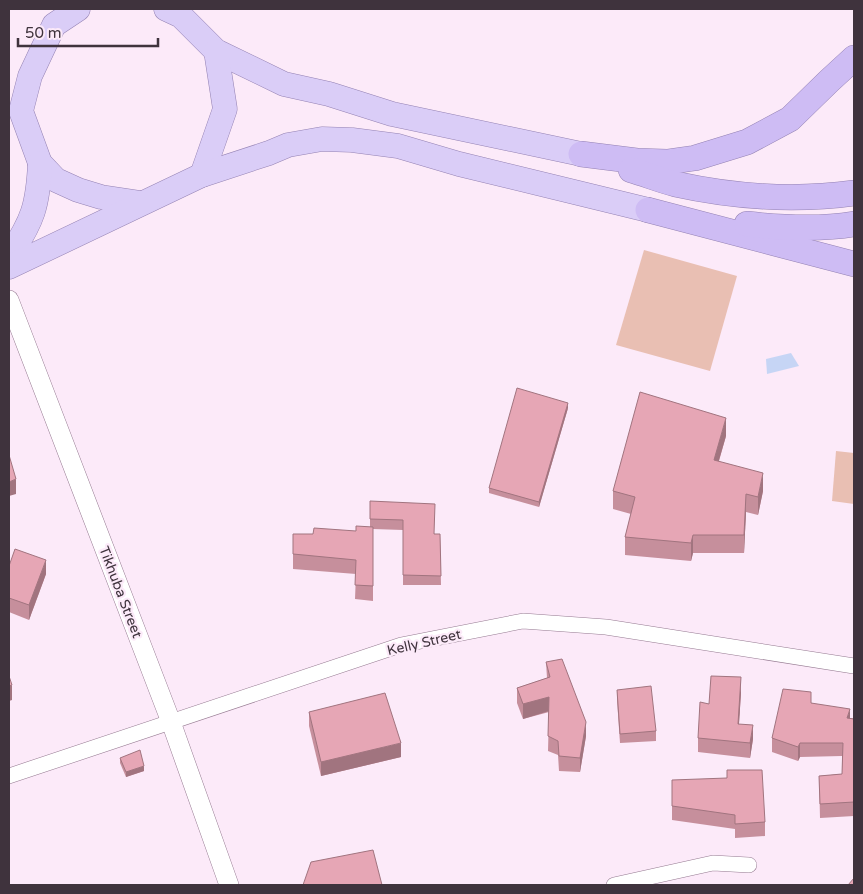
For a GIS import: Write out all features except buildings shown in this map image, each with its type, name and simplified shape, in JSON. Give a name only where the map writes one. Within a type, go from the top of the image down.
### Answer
[{"type":"highway","points":[[581,154],[637,161],[666,162],[695,158],[747,142],[790,119],[854,58]]},
{"type":"highway","points":[[581,154],[674,183],[720,191],[774,198],[824,197],[854,193]]},
{"type":"highway","points":[[648,210],[775,227],[829,228],[854,224]]},
{"type":"highway","points":[[648,210],[848,263]]},
{"type":"main road","points":[[78,9],[54,25],[30,76],[21,111],[40,163],[56,180],[78,190],[101,197],[141,203]]},
{"type":"main road","points":[[166,9],[181,16],[216,51],[284,84],[329,94],[392,114],[581,154]]},
{"type":"main road","points":[[202,175],[225,109],[216,51]]},
{"type":"main road","points":[[9,267],[202,175],[288,145],[322,139],[352,140],[398,146],[460,164],[648,210]]},
{"type":"main road","points":[[9,256],[31,220],[38,194],[40,163]]},
{"type":"street","name":"Tikhuba Street","points":[[9,300],[171,722],[230,885]]},
{"type":"street","name":"Kelly Street","points":[[9,776],[401,645],[523,621],[606,627],[854,666]]},
{"type":"street","points":[[614,885],[713,863],[749,865]]},
{"type":"shaded area","points":[[644,250],[737,276],[710,371],[616,345]]},
{"type":"shaded area","points":[[836,451],[854,453],[854,504],[832,501]]},
{"type":"water","points":[[791,353],[799,366],[767,374],[766,359]]}]
